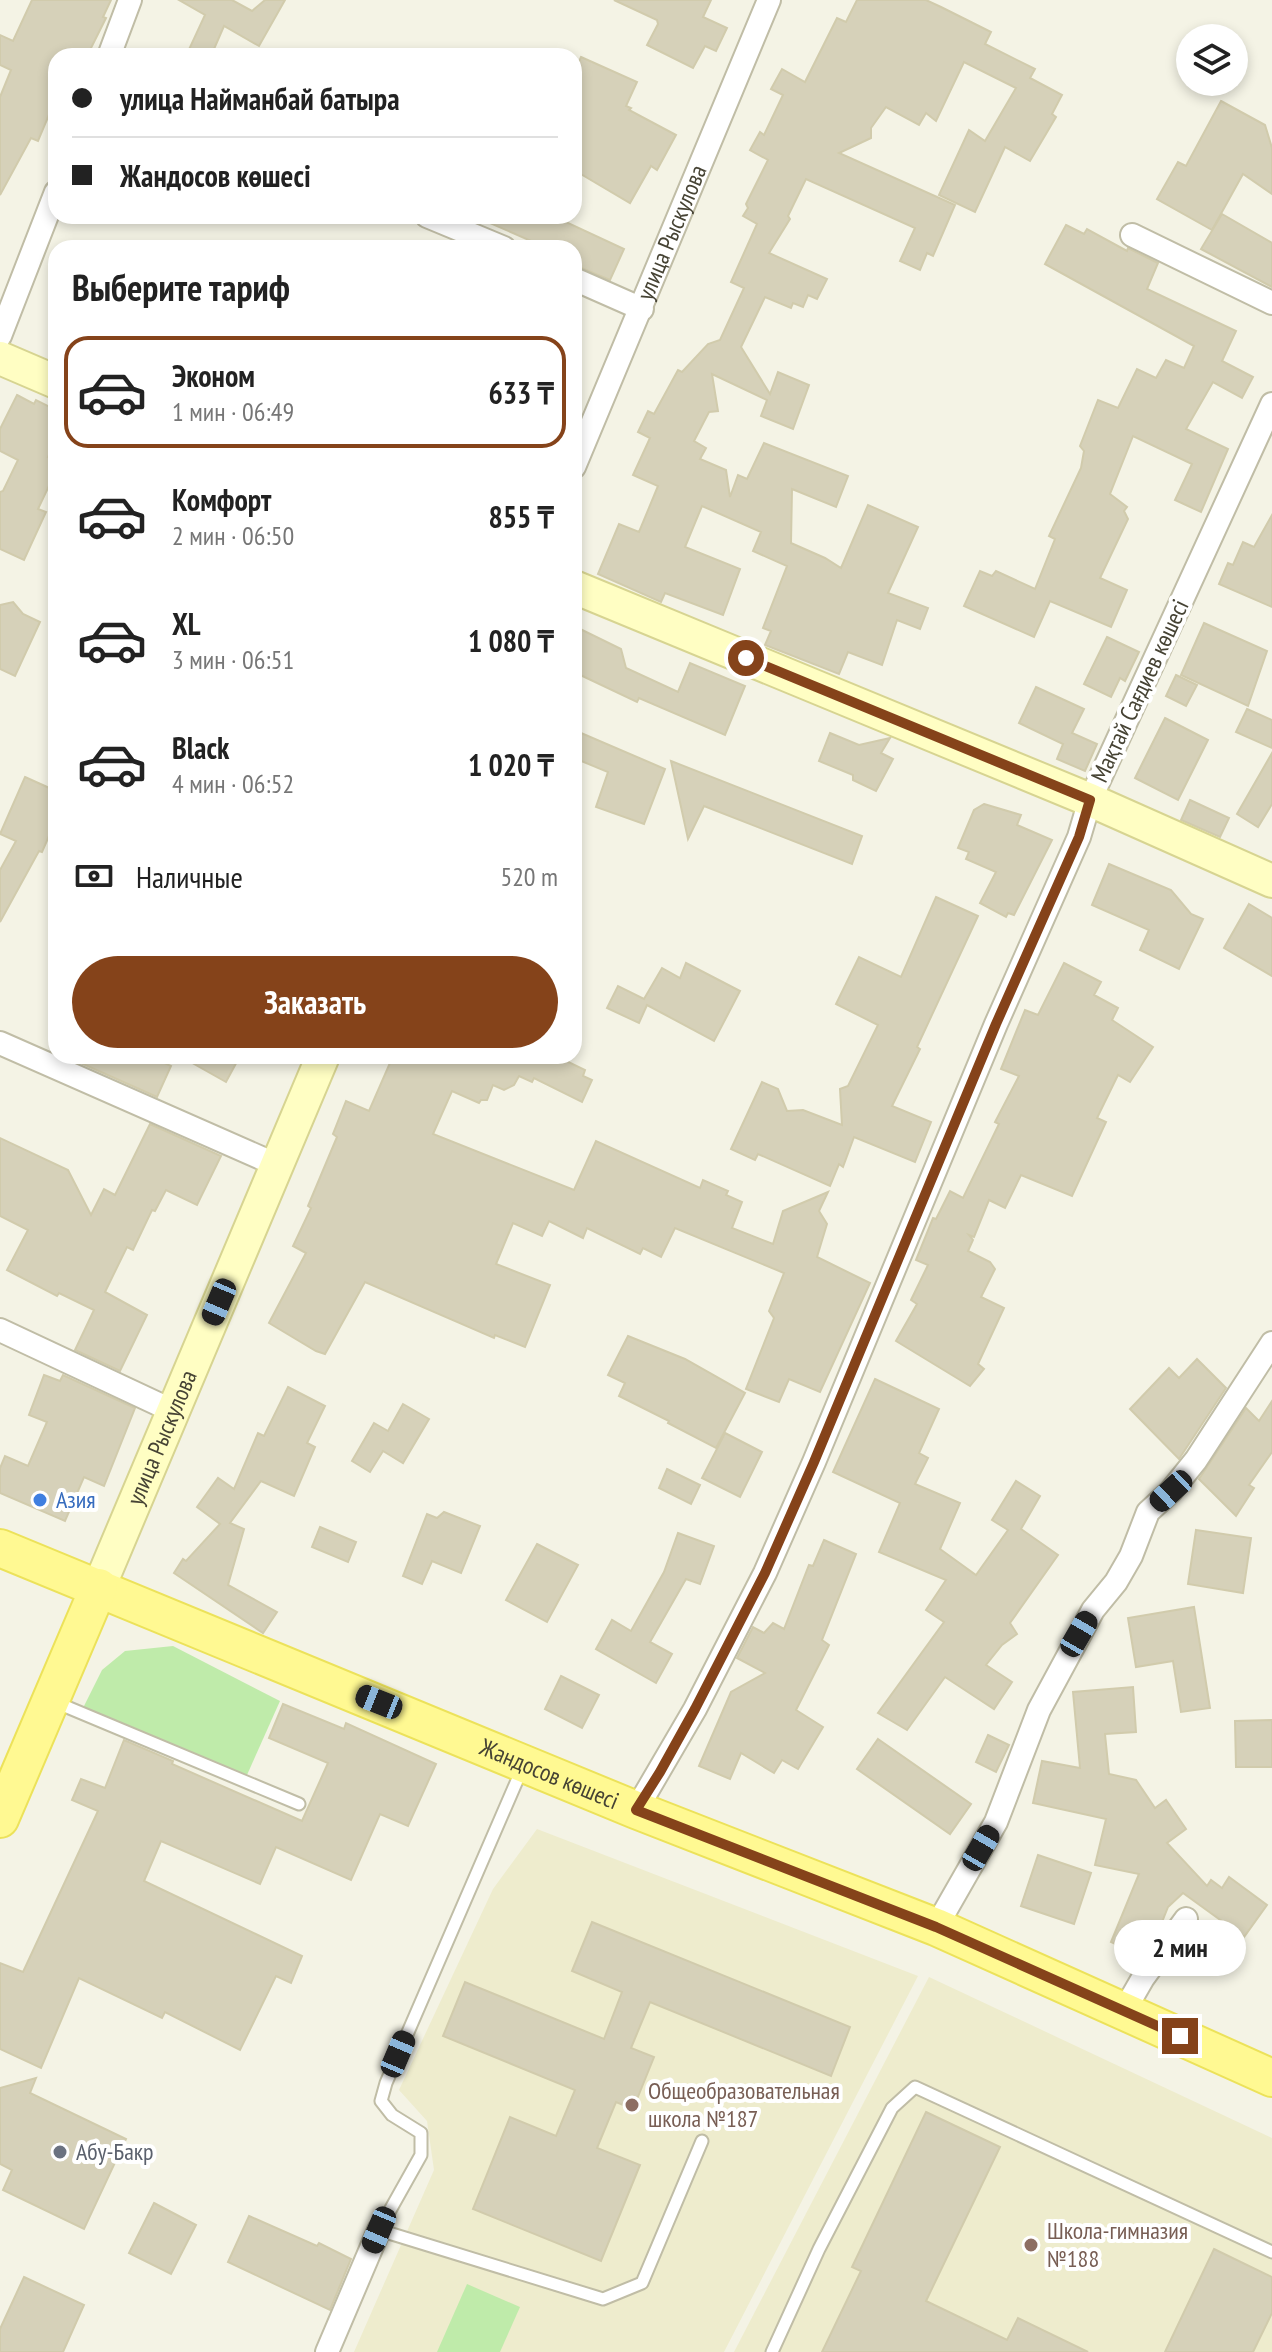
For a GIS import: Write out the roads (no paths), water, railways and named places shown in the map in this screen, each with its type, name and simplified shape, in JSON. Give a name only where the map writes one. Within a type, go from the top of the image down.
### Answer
[{"type":"main road","name":"Жандосов көшесі","points":[[12,1553],[636,1810],[936,1927],[1272,2078]]},
{"type":"main road","points":[[12,1553],[64,1596],[73,1623],[69,1658]]},
{"type":"main road","name":"улица Рыскулова","points":[[0,1819],[99,1587]]},
{"type":"main road","points":[[69,1658],[94,1631],[119,1621],[142,1616],[174,1618]]},
{"type":"street","points":[[112,48],[130,0]]},
{"type":"street","name":"улица Рыскулова","points":[[582,448],[769,0]]},
{"type":"street","points":[[0,336],[48,213]]},
{"type":"street","points":[[446,224],[485,240]]},
{"type":"street","points":[[1132,235],[1272,303]]},
{"type":"street","points":[[582,283],[642,309]]},
{"type":"street","points":[[0,358],[48,379]]},
{"type":"street","name":"Мақтай Сағдиев көшесі","points":[[636,1810],[695,1709],[765,1573],[996,1024],[1079,837],[1090,800],[1272,404]]},
{"type":"street","points":[[582,590],[1268,874]]},
{"type":"street","points":[[0,1043],[277,1165]]},
{"type":"street","name":"улица Рыскулова","points":[[99,1587],[320,1064]]},
{"type":"street","points":[[0,1330],[173,1411]]},
{"type":"street","points":[[936,1927],[996,1822],[1039,1710],[1093,1610],[1116,1582],[1131,1556],[1148,1512],[1171,1491],[1196,1460],[1272,1343]]},
{"type":"street","points":[[1124,2011],[1143,1978],[1186,1919]]},
{"type":"street","points":[[327,2352],[379,2230]]},
{"type":"lane","points":[[50,1700],[299,1804]]},
{"type":"lane","points":[[525,1762],[386,2083],[381,2101],[392,2115],[421,2133],[421,2155],[379,2230],[603,2299],[642,2283],[702,2141]]},
{"type":"lane","points":[[772,2352],[819,2249],[892,2108],[915,2087],[1272,2252]]},
{"type":"place","name":"Азия","points":[[40,1500]]},
{"type":"place","name":"Общеобразовательная школа №187","points":[[632,2105]]},
{"type":"place","name":"Абу-Бакр","points":[[60,2152]]},
{"type":"place","name":"Школа-гимназия №188","points":[[1031,2245]]}]
